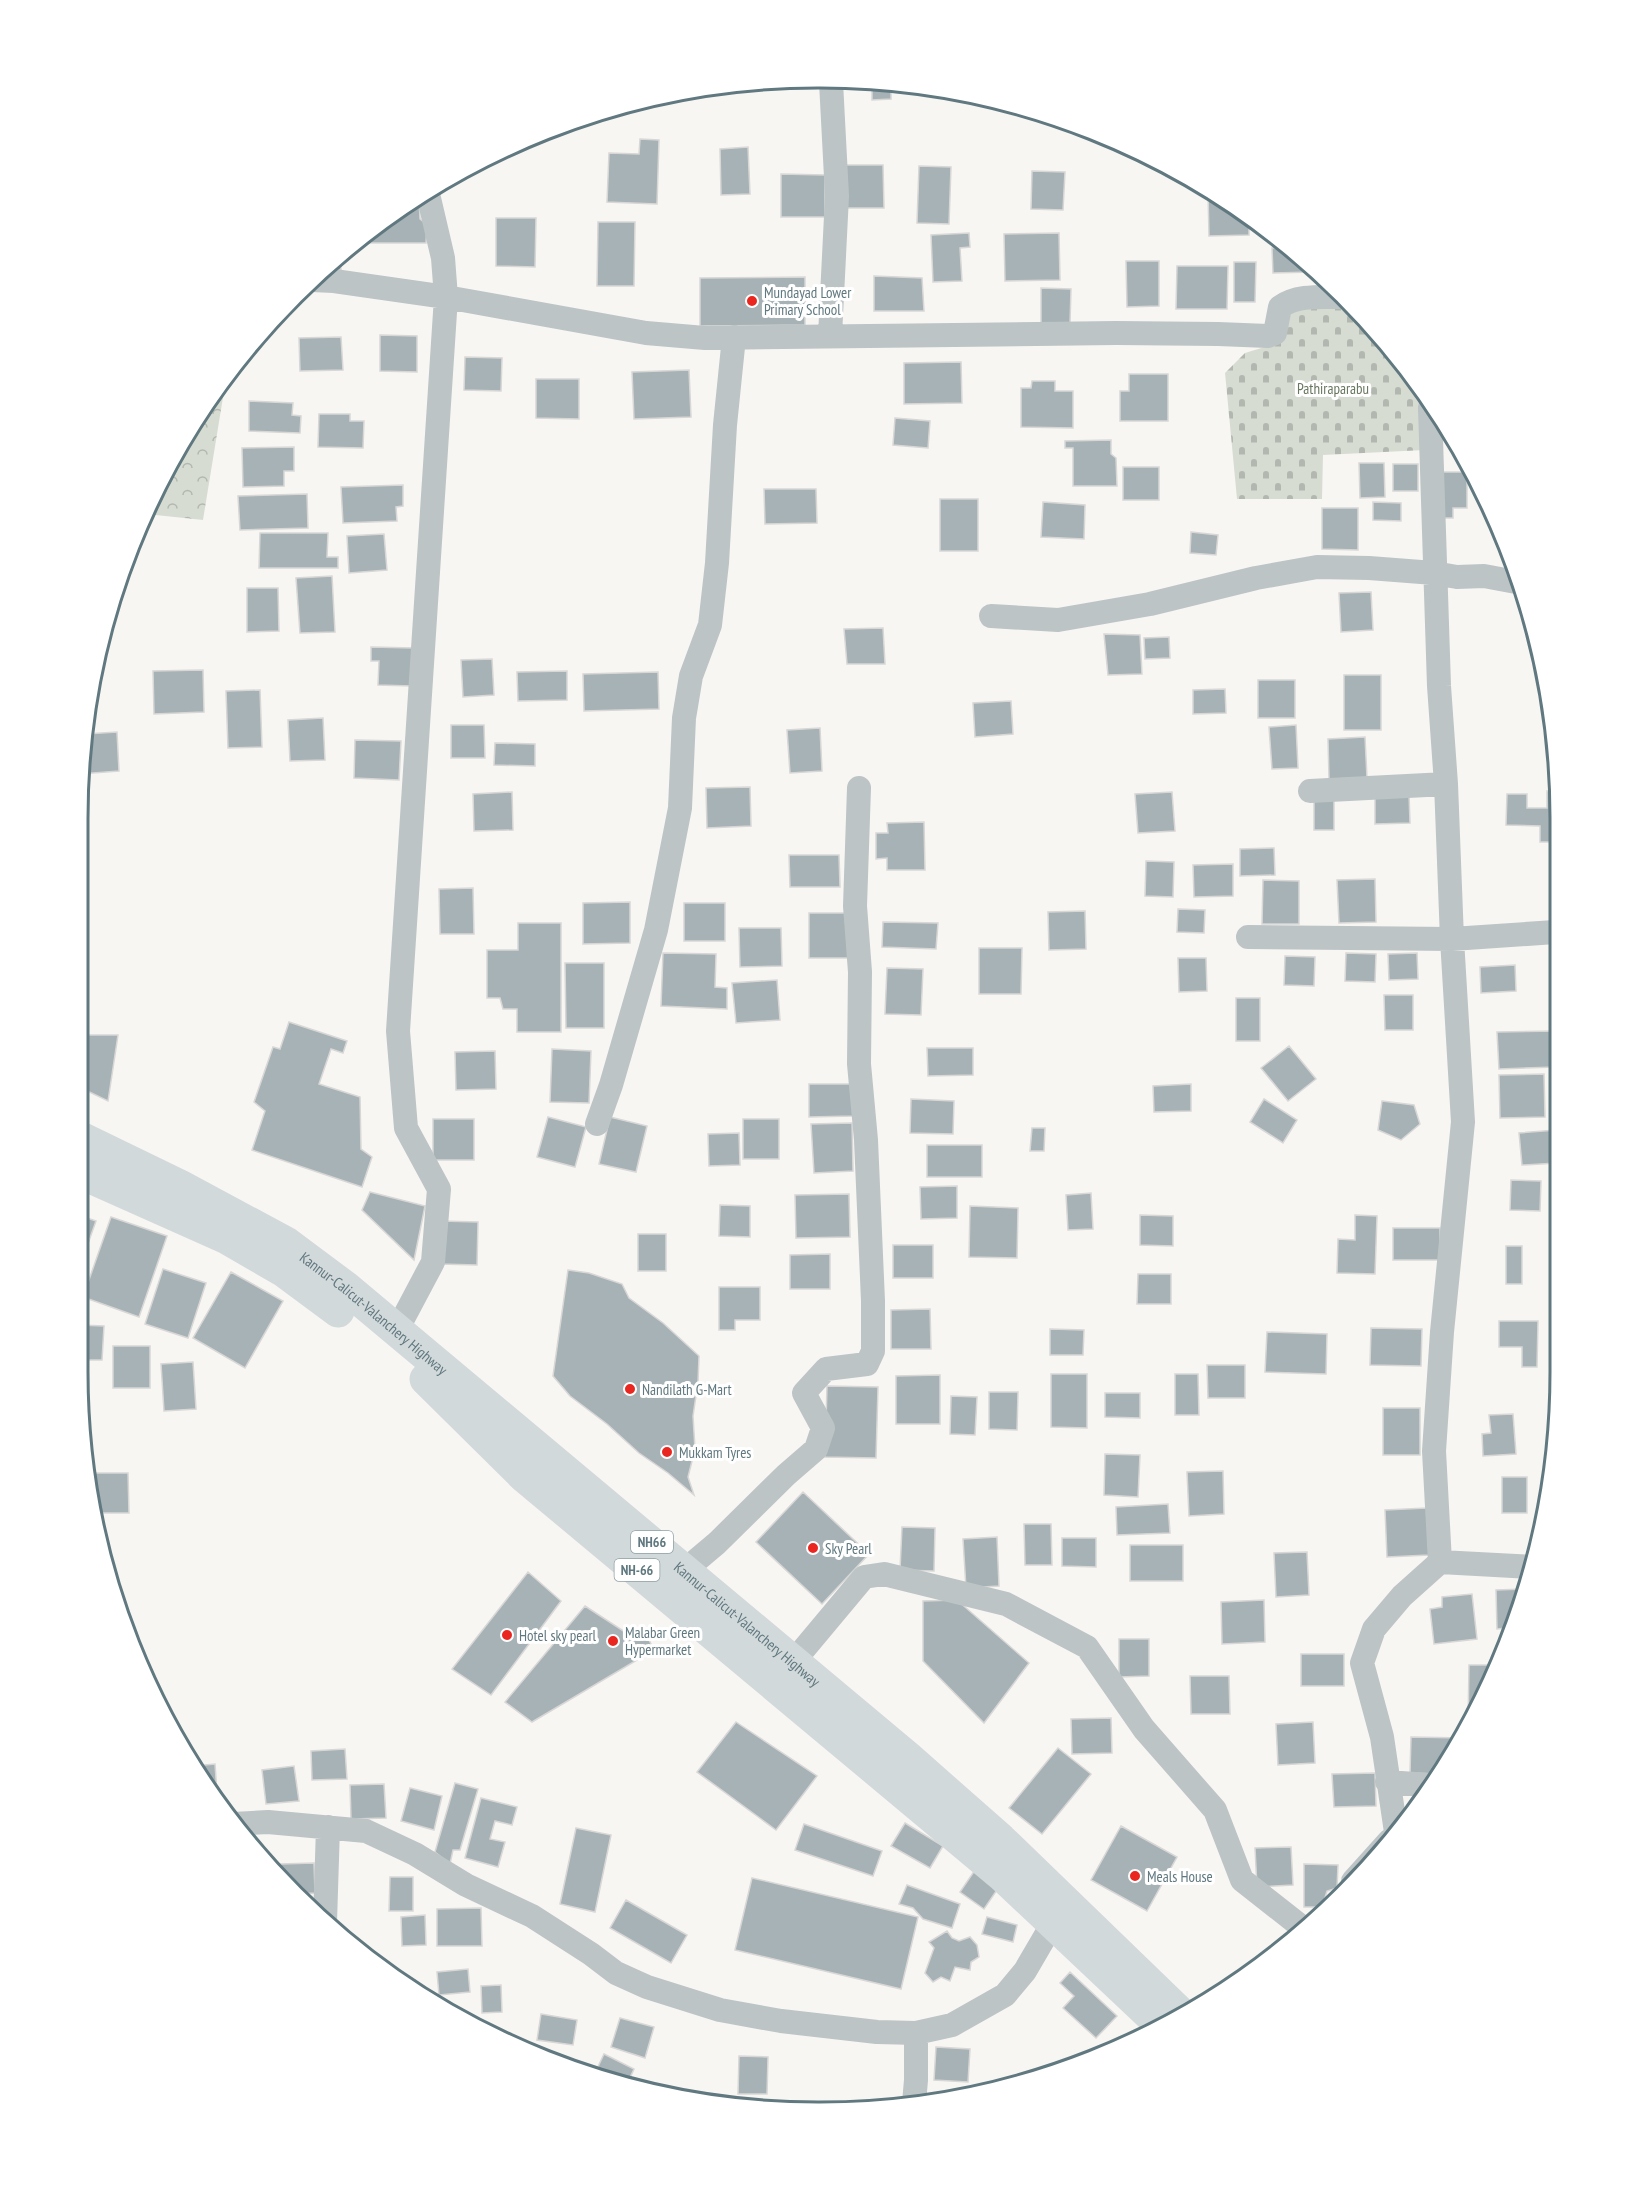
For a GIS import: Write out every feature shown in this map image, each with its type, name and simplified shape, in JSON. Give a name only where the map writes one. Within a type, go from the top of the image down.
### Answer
[{"type":"highway","name":"Kannur-Calicut-Valanchery Highway","points":[[88,1141],[180,1186],[286,1243],[397,1330],[685,1570],[1001,1840],[1059,1912],[1155,2019]]},
{"type":"highway","name":"Kannur-Calicut-Valanchery Highway","points":[[88,1176],[227,1238],[284,1271],[414,1369],[524,1476],[944,1826],[1059,1912],[1175,2009]]},
{"type":"street","points":[[830,336],[837,196],[831,89]]},
{"type":"street","points":[[397,1330],[433,1262],[439,1189],[406,1128],[398,1031],[446,297],[443,258],[430,201]]},
{"type":"street","points":[[325,281],[446,297],[646,333],[705,338],[1116,333],[1268,336],[1275,333],[1277,316],[1285,303],[1300,298],[1331,297]]},
{"type":"street","points":[[597,1124],[611,1085],[656,930],[680,808],[684,718],[691,676],[710,625],[717,563],[734,338]]},
{"type":"street","points":[[1430,420],[1434,573],[1463,1122],[1442,1332],[1434,1451],[1440,1562]]},
{"type":"street","points":[[991,616],[1058,620],[1150,604],[1256,578],[1317,567],[1369,568],[1457,577],[1484,576],[1510,581]]},
{"type":"street","points":[[1310,790],[1446,784]]},
{"type":"street","points":[[685,1570],[717,1543],[786,1474],[816,1449],[823,1428],[804,1393],[826,1369],[867,1364],[873,1351],[866,1140],[858,1041],[860,972],[855,906],[859,788]]},
{"type":"street","points":[[1248,937],[1452,939],[1550,932]]},
{"type":"street","points":[[1393,1823],[1382,1737],[1362,1663],[1374,1629],[1402,1596],[1440,1562],[1523,1566]]},
{"type":"street","points":[[793,1662],[864,1577],[884,1574],[1006,1604],[1087,1647],[1144,1729],[1215,1810],[1242,1880],[1297,1923]]},
{"type":"street","points":[[1387,1782],[1421,1784]]},
{"type":"street","points":[[245,1823],[268,1822],[366,1832],[416,1854],[466,1885],[532,1916],[616,1973],[682,1999],[720,2010],[781,2021],[877,2032],[916,2033],[952,2025],[1005,1995],[1025,1971],[1059,1912]]},
{"type":"street","points":[[325,1909],[328,1827]]},
{"type":"street","points":[[915,2095],[916,2033]]},
{"type":"green space","name":"Pathiraparabu","points":[[1339,305],[1399,374],[1424,410],[1425,450],[1323,455],[1322,499],[1237,499],[1225,373],[1245,353],[1284,341],[1287,311]]},
{"type":"green space","points":[[223,397],[203,520],[155,515],[186,454]]},
{"type":"building","points":[[872,91],[891,93],[891,99],[872,100]]},
{"type":"building","points":[[640,139],[659,140],[657,204],[607,202],[609,153],[639,154]]},
{"type":"building","points":[[748,147],[750,194],[721,195],[720,149]]},
{"type":"building","points":[[846,165],[883,165],[884,208],[847,208]]},
{"type":"building","points":[[919,166],[951,167],[949,224],[917,223]]},
{"type":"building","points":[[1032,171],[1065,172],[1063,210],[1031,209]]},
{"type":"building","points":[[781,174],[825,175],[825,217],[781,217]]},
{"type":"building","points":[[1208,201],[1249,229],[1249,235],[1209,236]]},
{"type":"building","points":[[419,208],[420,219],[427,225],[426,243],[369,243]]},
{"type":"building","points":[[496,218],[536,218],[535,267],[496,266]]},
{"type":"building","points":[[598,222],[635,222],[634,286],[597,286]]},
{"type":"building","points":[[969,233],[970,247],[960,248],[962,281],[933,282],[931,235]]},
{"type":"building","points":[[1059,233],[1060,280],[1005,281],[1004,234]]},
{"type":"building","points":[[1272,248],[1275,248],[1303,272],[1273,273]]},
{"type":"building","points":[[1126,261],[1159,261],[1159,306],[1127,307]]},
{"type":"building","points":[[1234,262],[1256,262],[1255,302],[1234,302]]},
{"type":"building","points":[[1177,266],[1228,266],[1227,309],[1176,309]]},
{"type":"building","points":[[874,276],[922,278],[924,311],[874,311]]},
{"type":"building","name":"Mundayad Lower Primary School","points":[[805,277],[805,325],[700,326],[700,278]]},
{"type":"building","points":[[1041,288],[1071,289],[1070,323],[1041,323]]},
{"type":"building","points":[[380,335],[417,336],[417,372],[380,371]]},
{"type":"building","points":[[341,337],[343,370],[300,371],[299,338]]},
{"type":"building","points":[[465,357],[502,358],[501,391],[464,390]]},
{"type":"building","points":[[961,362],[962,403],[904,404],[904,363]]},
{"type":"building","points":[[689,370],[691,417],[634,419],[632,372]]},
{"type":"building","points":[[1129,374],[1168,374],[1168,421],[1120,421],[1120,391],[1129,391]]},
{"type":"building","points":[[536,379],[579,379],[579,419],[536,418]]},
{"type":"building","points":[[1032,381],[1055,381],[1055,391],[1073,391],[1073,428],[1021,427],[1021,388],[1031,388]]},
{"type":"building","points":[[249,401],[293,403],[292,415],[301,416],[300,433],[249,431]]},
{"type":"building","points":[[319,414],[350,414],[350,421],[364,421],[363,448],[318,447]]},
{"type":"building","points":[[895,418],[930,421],[928,448],[893,445]]},
{"type":"building","points":[[1111,440],[1111,454],[1116,458],[1117,486],[1073,486],[1073,448],[1065,448],[1065,441]]},
{"type":"building","points":[[294,447],[294,471],[284,471],[284,486],[243,487],[242,448]]},
{"type":"building","points":[[1359,463],[1384,463],[1385,497],[1360,498]]},
{"type":"building","points":[[1393,464],[1418,464],[1418,491],[1393,491]]},
{"type":"building","points":[[1123,467],[1159,467],[1159,500],[1123,500]]},
{"type":"building","points":[[1439,472],[1461,472],[1467,483],[1467,508],[1453,508],[1453,518],[1440,518]]},
{"type":"building","points":[[403,485],[403,506],[396,507],[397,521],[343,523],[341,487]]},
{"type":"building","points":[[764,489],[816,489],[817,523],[765,524]]},
{"type":"building","points":[[307,494],[308,528],[240,530],[238,496]]},
{"type":"building","points":[[940,499],[978,499],[978,551],[940,551]]},
{"type":"building","points":[[1043,502],[1085,505],[1084,539],[1041,537]]},
{"type":"building","points":[[1373,502],[1401,503],[1401,521],[1373,520]]},
{"type":"building","points":[[1322,508],[1358,508],[1358,550],[1322,549]]},
{"type":"building","points":[[1191,532],[1218,535],[1216,555],[1190,553]]},
{"type":"building","points":[[260,533],[328,533],[327,557],[338,557],[338,568],[259,568]]},
{"type":"building","points":[[384,534],[387,570],[349,573],[347,536]]},
{"type":"building","points":[[332,576],[335,632],[300,633],[296,578]]},
{"type":"building","points":[[247,588],[278,588],[279,631],[247,632]]},
{"type":"building","points":[[1371,592],[1373,630],[1341,632],[1339,593]]},
{"type":"building","points":[[883,628],[885,664],[847,664],[844,629]]},
{"type":"building","points":[[1104,634],[1140,635],[1142,674],[1108,675]]},
{"type":"building","points":[[1169,637],[1170,658],[1145,659],[1144,638]]},
{"type":"building","points":[[371,647],[413,648],[412,686],[378,685],[379,661],[371,661]]},
{"type":"building","points":[[492,659],[494,695],[463,697],[461,660]]},
{"type":"building","points":[[203,670],[204,712],[154,714],[153,671]]},
{"type":"building","points":[[567,671],[567,700],[518,701],[517,672]]},
{"type":"building","points":[[658,672],[659,709],[584,711],[583,674]]},
{"type":"building","points":[[1344,675],[1381,675],[1381,730],[1344,730]]},
{"type":"building","points":[[1258,680],[1295,680],[1295,718],[1258,718]]},
{"type":"building","points":[[1225,689],[1226,713],[1193,714],[1193,690]]},
{"type":"building","points":[[260,690],[262,747],[228,748],[226,691]]},
{"type":"building","points":[[1011,701],[1013,734],[975,737],[973,703]]},
{"type":"building","points":[[323,718],[325,760],[290,761],[288,720]]},
{"type":"building","points":[[451,725],[484,725],[485,758],[451,758]]},
{"type":"building","points":[[1296,725],[1298,768],[1272,769],[1269,727]]},
{"type":"building","points":[[820,728],[822,771],[790,773],[787,730]]},
{"type":"building","points":[[117,732],[119,771],[90,773],[94,733]]},
{"type":"building","points":[[1365,737],[1367,778],[1329,779],[1328,739]]},
{"type":"building","points":[[355,740],[401,741],[399,780],[354,778]]},
{"type":"building","points":[[495,743],[535,744],[535,766],[494,765]]},
{"type":"building","points":[[750,787],[751,826],[707,828],[706,788]]},
{"type":"building","points":[[1547,791],[1549,791],[1550,842],[1540,842],[1540,826],[1506,825],[1507,794],[1527,794],[1527,808],[1547,808]]},
{"type":"building","points":[[512,792],[513,830],[474,831],[473,794]]},
{"type":"building","points":[[1172,792],[1175,831],[1138,833],[1135,794]]},
{"type":"building","points":[[1409,794],[1410,823],[1375,824],[1375,795]]},
{"type":"building","points":[[1314,800],[1334,800],[1334,830],[1314,830]]},
{"type":"building","points":[[924,822],[925,870],[887,870],[887,858],[876,859],[876,833],[888,833],[887,823]]},
{"type":"building","points":[[1274,848],[1275,875],[1240,876],[1240,849]]},
{"type":"building","points":[[789,855],[839,855],[840,887],[790,887]]},
{"type":"building","points":[[1146,861],[1174,862],[1173,897],[1145,896]]},
{"type":"building","points":[[1233,864],[1233,896],[1194,897],[1193,865]]},
{"type":"building","points":[[1375,879],[1376,922],[1339,923],[1337,880]]},
{"type":"building","points":[[1263,880],[1299,881],[1299,924],[1262,924]]},
{"type":"building","points":[[473,888],[474,934],[440,934],[439,889]]},
{"type":"building","points":[[630,902],[630,943],[583,944],[583,903]]},
{"type":"building","points":[[684,903],[725,903],[725,941],[684,941]]},
{"type":"building","points":[[1178,909],[1205,910],[1204,933],[1177,932]]},
{"type":"building","points":[[1085,911],[1086,949],[1049,950],[1048,912]]},
{"type":"building","points":[[809,913],[847,913],[848,958],[809,958]]},
{"type":"building","points":[[883,922],[938,923],[936,949],[882,947]]},
{"type":"building","points":[[518,923],[561,923],[561,1032],[517,1032],[517,1009],[503,1009],[500,998],[487,998],[487,950],[518,950]]},
{"type":"building","points":[[739,928],[781,928],[782,966],[740,967]]},
{"type":"building","points":[[979,948],[1022,948],[1021,994],[979,994]]},
{"type":"building","points":[[663,953],[716,954],[715,987],[727,988],[727,1009],[661,1006]]},
{"type":"building","points":[[1346,953],[1376,954],[1375,982],[1345,981]]},
{"type":"building","points":[[1417,953],[1418,979],[1389,980],[1388,954]]},
{"type":"building","points":[[1285,956],[1315,957],[1314,986],[1284,985]]},
{"type":"building","points":[[1178,958],[1206,958],[1207,991],[1179,992]]},
{"type":"building","points":[[565,963],[604,963],[604,1028],[566,1028]]},
{"type":"building","points":[[1515,965],[1516,991],[1481,993],[1480,967]]},
{"type":"building","points":[[887,968],[923,969],[921,1015],[885,1014]]},
{"type":"building","points":[[777,980],[780,1020],[736,1023],[732,983]]},
{"type":"building","points":[[1384,995],[1413,995],[1413,1030],[1385,1030]]},
{"type":"building","points":[[1236,998],[1260,998],[1260,1041],[1236,1041]]},
{"type":"building","points":[[289,1022],[347,1041],[343,1053],[331,1049],[319,1084],[360,1097],[361,1149],[372,1157],[362,1187],[252,1150],[265,1111],[254,1102],[273,1047],[280,1049]]},
{"type":"building","points":[[1550,1031],[1550,1067],[1499,1069],[1497,1032]]},
{"type":"building","points":[[88,1035],[118,1035],[108,1101],[88,1091]]},
{"type":"building","points":[[1289,1046],[1316,1079],[1288,1101],[1261,1068]]},
{"type":"building","points":[[927,1048],[973,1048],[973,1075],[928,1076]]},
{"type":"building","points":[[552,1049],[591,1051],[589,1103],[550,1102]]},
{"type":"building","points":[[495,1051],[496,1089],[456,1090],[455,1052]]},
{"type":"building","points":[[1544,1074],[1545,1117],[1500,1118],[1499,1075]]},
{"type":"building","points":[[809,1084],[853,1084],[853,1116],[809,1117]]},
{"type":"building","points":[[1191,1084],[1191,1111],[1154,1112],[1153,1086]]},
{"type":"building","points":[[911,1099],[954,1101],[953,1134],[910,1133]]},
{"type":"building","points":[[1264,1099],[1297,1120],[1283,1143],[1250,1122]]},
{"type":"building","points":[[1382,1101],[1414,1105],[1420,1124],[1401,1140],[1378,1130]]},
{"type":"building","points":[[548,1117],[586,1127],[575,1167],[537,1157]]},
{"type":"building","points":[[610,1117],[647,1126],[636,1172],[599,1164]]},
{"type":"building","points":[[433,1119],[474,1119],[474,1160],[433,1160]]},
{"type":"building","points":[[743,1119],[779,1119],[779,1159],[743,1159]]},
{"type":"building","points":[[852,1123],[853,1171],[814,1173],[811,1124]]},
{"type":"building","points":[[1032,1128],[1045,1128],[1044,1151],[1030,1151]]},
{"type":"building","points":[[1550,1130],[1550,1163],[1522,1165],[1519,1133]]},
{"type":"building","points":[[739,1133],[740,1165],[709,1166],[708,1134]]},
{"type":"building","points":[[927,1145],[982,1145],[982,1177],[927,1177]]},
{"type":"building","points":[[1511,1180],[1541,1181],[1540,1211],[1510,1210]]},
{"type":"building","points":[[957,1186],[957,1218],[921,1219],[920,1187]]},
{"type":"building","points":[[370,1192],[425,1206],[414,1260],[362,1210]]},
{"type":"building","points":[[1091,1193],[1093,1229],[1068,1230],[1066,1195]]},
{"type":"building","points":[[849,1194],[850,1237],[796,1238],[795,1195]]},
{"type":"building","points":[[720,1205],[750,1206],[750,1237],[719,1236]]},
{"type":"building","points":[[970,1206],[1018,1208],[1017,1258],[969,1257]]},
{"type":"building","points":[[1140,1215],[1173,1216],[1173,1246],[1140,1245]]},
{"type":"building","points":[[1355,1215],[1377,1216],[1375,1274],[1337,1273],[1338,1239],[1355,1240]]},
{"type":"building","points":[[111,1217],[167,1236],[139,1317],[88,1299],[88,1283]]},
{"type":"building","points":[[88,1218],[96,1221],[88,1244]]},
{"type":"building","points":[[441,1221],[478,1222],[477,1265],[440,1264]]},
{"type":"building","points":[[1393,1228],[1440,1228],[1440,1260],[1393,1260]]},
{"type":"building","points":[[638,1234],[666,1234],[666,1271],[638,1271]]},
{"type":"building","points":[[893,1245],[933,1245],[933,1278],[893,1278]]},
{"type":"building","points":[[1506,1246],[1522,1246],[1522,1284],[1506,1284]]},
{"type":"building","points":[[830,1254],[830,1289],[790,1289],[790,1255]]},
{"type":"building","points":[[163,1269],[206,1283],[188,1338],[145,1324]]},
{"type":"building","name":"Nandilath G-Mart","points":[[568,1270],[589,1273],[622,1284],[629,1298],[663,1323],[699,1356],[693,1416],[695,1449],[688,1477],[694,1495],[570,1396],[553,1376]]},
{"type":"building","points":[[231,1272],[283,1301],[245,1368],[193,1338]]},
{"type":"building","points":[[1138,1274],[1171,1274],[1171,1304],[1137,1304]]},
{"type":"building","points":[[719,1287],[760,1287],[760,1320],[735,1320],[735,1330],[719,1330]]},
{"type":"building","points":[[930,1309],[931,1349],[891,1349],[891,1310]]},
{"type":"building","points":[[1499,1321],[1538,1321],[1537,1367],[1522,1367],[1522,1347],[1499,1347]]},
{"type":"building","points":[[88,1325],[104,1326],[102,1360],[88,1360]]},
{"type":"building","points":[[1371,1328],[1422,1329],[1421,1366],[1370,1365]]},
{"type":"building","points":[[1050,1329],[1084,1330],[1083,1355],[1050,1355]]},
{"type":"building","points":[[1267,1332],[1327,1334],[1326,1374],[1265,1372]]},
{"type":"building","points":[[113,1346],[150,1346],[150,1388],[113,1388]]},
{"type":"building","points":[[193,1362],[196,1409],[164,1411],[161,1364]]},
{"type":"building","points":[[1207,1365],[1245,1365],[1245,1398],[1208,1398]]},
{"type":"building","points":[[1051,1374],[1087,1374],[1087,1428],[1051,1427]]},
{"type":"building","points":[[1175,1374],[1198,1374],[1199,1415],[1175,1415]]},
{"type":"building","points":[[940,1375],[940,1424],[896,1424],[896,1376]]},
{"type":"building","points":[[827,1386],[878,1387],[876,1458],[825,1457]]},
{"type":"building","points":[[989,1392],[1018,1392],[1017,1430],[989,1429]]},
{"type":"building","points":[[1105,1393],[1140,1393],[1140,1418],[1105,1417]]},
{"type":"building","points":[[951,1396],[977,1397],[975,1435],[950,1434]]},
{"type":"building","points":[[1383,1408],[1420,1408],[1420,1455],[1383,1455]]},
{"type":"building","points":[[1513,1414],[1516,1454],[1483,1456],[1482,1434],[1491,1433],[1489,1415]]},
{"type":"building","points":[[1105,1454],[1140,1455],[1138,1497],[1104,1495]]},
{"type":"building","points":[[1223,1471],[1224,1514],[1189,1516],[1187,1472]]},
{"type":"building","points":[[96,1473],[128,1473],[129,1513],[103,1513]]},
{"type":"building","points":[[1502,1477],[1527,1477],[1527,1513],[1502,1513]]},
{"type":"building","name":"Sky Pearl","points":[[803,1492],[869,1554],[822,1604],[756,1542]]},
{"type":"building","points":[[1168,1504],[1170,1533],[1117,1535],[1116,1507]]},
{"type":"building","points":[[1427,1508],[1429,1555],[1387,1557],[1385,1510]]},
{"type":"building","points":[[1024,1524],[1051,1524],[1052,1565],[1025,1565]]},
{"type":"building","points":[[902,1527],[935,1528],[934,1571],[900,1570]]},
{"type":"building","points":[[997,1537],[999,1586],[966,1588],[963,1539]]},
{"type":"building","points":[[1062,1538],[1096,1538],[1096,1567],[1062,1566]]},
{"type":"building","points":[[1130,1545],[1183,1545],[1183,1581],[1130,1581]]},
{"type":"building","points":[[1307,1552],[1309,1595],[1276,1597],[1274,1553]]},
{"type":"building","name":"Hotel sky pearl","points":[[528,1572],[561,1601],[491,1695],[452,1669]]},
{"type":"building","points":[[1516,1589],[1502,1628],[1497,1629],[1496,1590]]},
{"type":"building","points":[[1472,1594],[1477,1639],[1434,1644],[1430,1609],[1442,1607],[1442,1597]]},
{"type":"building","points":[[957,1600],[1029,1663],[984,1723],[923,1661],[923,1601]]},
{"type":"building","points":[[1264,1600],[1265,1642],[1222,1644],[1221,1602]]},
{"type":"building","points":[[585,1606],[634,1638],[646,1634],[654,1650],[532,1722],[505,1702]]},
{"type":"building","points":[[1119,1639],[1149,1639],[1149,1676],[1119,1677]]},
{"type":"building","points":[[1301,1654],[1344,1654],[1344,1686],[1301,1686]]},
{"type":"building","points":[[1469,1665],[1487,1665],[1474,1694],[1468,1705]]},
{"type":"building","points":[[1190,1676],[1229,1676],[1230,1714],[1191,1714]]},
{"type":"building","points":[[1111,1718],[1112,1753],[1072,1754],[1071,1719]]},
{"type":"building","points":[[736,1722],[817,1776],[776,1830],[697,1772]]},
{"type":"building","points":[[1313,1722],[1315,1763],[1278,1765],[1276,1724]]},
{"type":"building","points":[[1411,1737],[1451,1738],[1428,1774],[1410,1773]]},
{"type":"building","points":[[1058,1748],[1091,1774],[1042,1834],[1009,1808]]},
{"type":"building","points":[[345,1749],[347,1779],[312,1780],[311,1751]]},
{"type":"building","points":[[215,1764],[216,1783],[212,1777],[204,1765]]},
{"type":"building","points":[[294,1766],[299,1801],[266,1804],[262,1770]]},
{"type":"building","points":[[1375,1773],[1376,1806],[1334,1807],[1332,1774]]},
{"type":"building","points":[[455,1783],[478,1789],[460,1850],[453,1850],[450,1864],[435,1852]]},
{"type":"building","points":[[384,1784],[386,1818],[351,1819],[350,1785]]},
{"type":"building","points":[[410,1788],[442,1796],[434,1830],[401,1821]]},
{"type":"building","points":[[481,1798],[517,1807],[512,1825],[495,1821],[490,1839],[505,1842],[498,1867],[465,1858]]},
{"type":"building","points":[[905,1823],[943,1846],[930,1868],[891,1846]]},
{"type":"building","points":[[804,1824],[882,1851],[873,1876],[795,1850]]},
{"type":"building","points":[[1121,1826],[1177,1857],[1147,1911],[1091,1880]]},
{"type":"building","points":[[576,1828],[611,1835],[595,1912],[560,1904]]},
{"type":"building","points":[[1291,1847],[1293,1885],[1257,1887],[1255,1848]]},
{"type":"building","points":[[314,1863],[315,1893],[308,1893],[281,1864]]},
{"type":"building","points":[[1304,1864],[1338,1865],[1337,1887],[1327,1891],[1325,1898],[1315,1907],[1304,1907]]},
{"type":"building","points":[[975,1870],[999,1887],[984,1909],[960,1892]]},
{"type":"building","points":[[390,1877],[413,1877],[413,1911],[389,1911]]},
{"type":"building","points":[[752,1878],[918,1917],[901,1989],[735,1950]]},
{"type":"building","points":[[907,1885],[960,1904],[952,1928],[923,1919],[913,1908],[899,1904]]},
{"type":"building","points":[[626,1900],[687,1935],[671,1963],[610,1928]]},
{"type":"building","points":[[481,1908],[482,1946],[437,1946],[437,1909]]},
{"type":"building","points":[[425,1915],[426,1945],[402,1946],[401,1917]]},
{"type":"building","points":[[987,1917],[1017,1925],[1013,1942],[982,1934]]},
{"type":"building","points":[[947,1931],[952,1938],[959,1941],[970,1937],[977,1945],[979,1957],[971,1962],[970,1970],[955,1967],[950,1981],[941,1977],[933,1982],[925,1973],[934,1948],[929,1942]]},
{"type":"building","points":[[468,1969],[470,1992],[440,1995],[437,1972]]},
{"type":"building","points":[[1070,1972],[1117,2016],[1096,2038],[1063,2008],[1074,1996],[1060,1983]]},
{"type":"building","points":[[501,1985],[502,2012],[482,2013],[481,1986]]},
{"type":"building","points":[[541,2014],[577,2020],[573,2045],[537,2040]]},
{"type":"building","points":[[620,2018],[654,2027],[645,2058],[611,2047]]},
{"type":"building","points":[[936,2047],[970,2049],[968,2082],[934,2080]]},
{"type":"building","points":[[604,2054],[634,2069],[630,2077],[598,2067]]},
{"type":"building","points":[[739,2056],[768,2057],[767,2094],[738,2094]]},
{"type":"place","name":"Mundayad Lower Primary School","points":[[752,301]]},
{"type":"place","name":"Nandilath G-Mart","points":[[630,1389]]},
{"type":"place","name":"Mukkam Tyres","points":[[667,1452]]},
{"type":"place","name":"Sky Pearl","points":[[813,1548]]},
{"type":"place","name":"Hotel sky pearl","points":[[507,1635]]},
{"type":"place","name":"Malabar Green Hypermarket","points":[[613,1641]]},
{"type":"place","name":"Meals House","points":[[1135,1876]]}]
